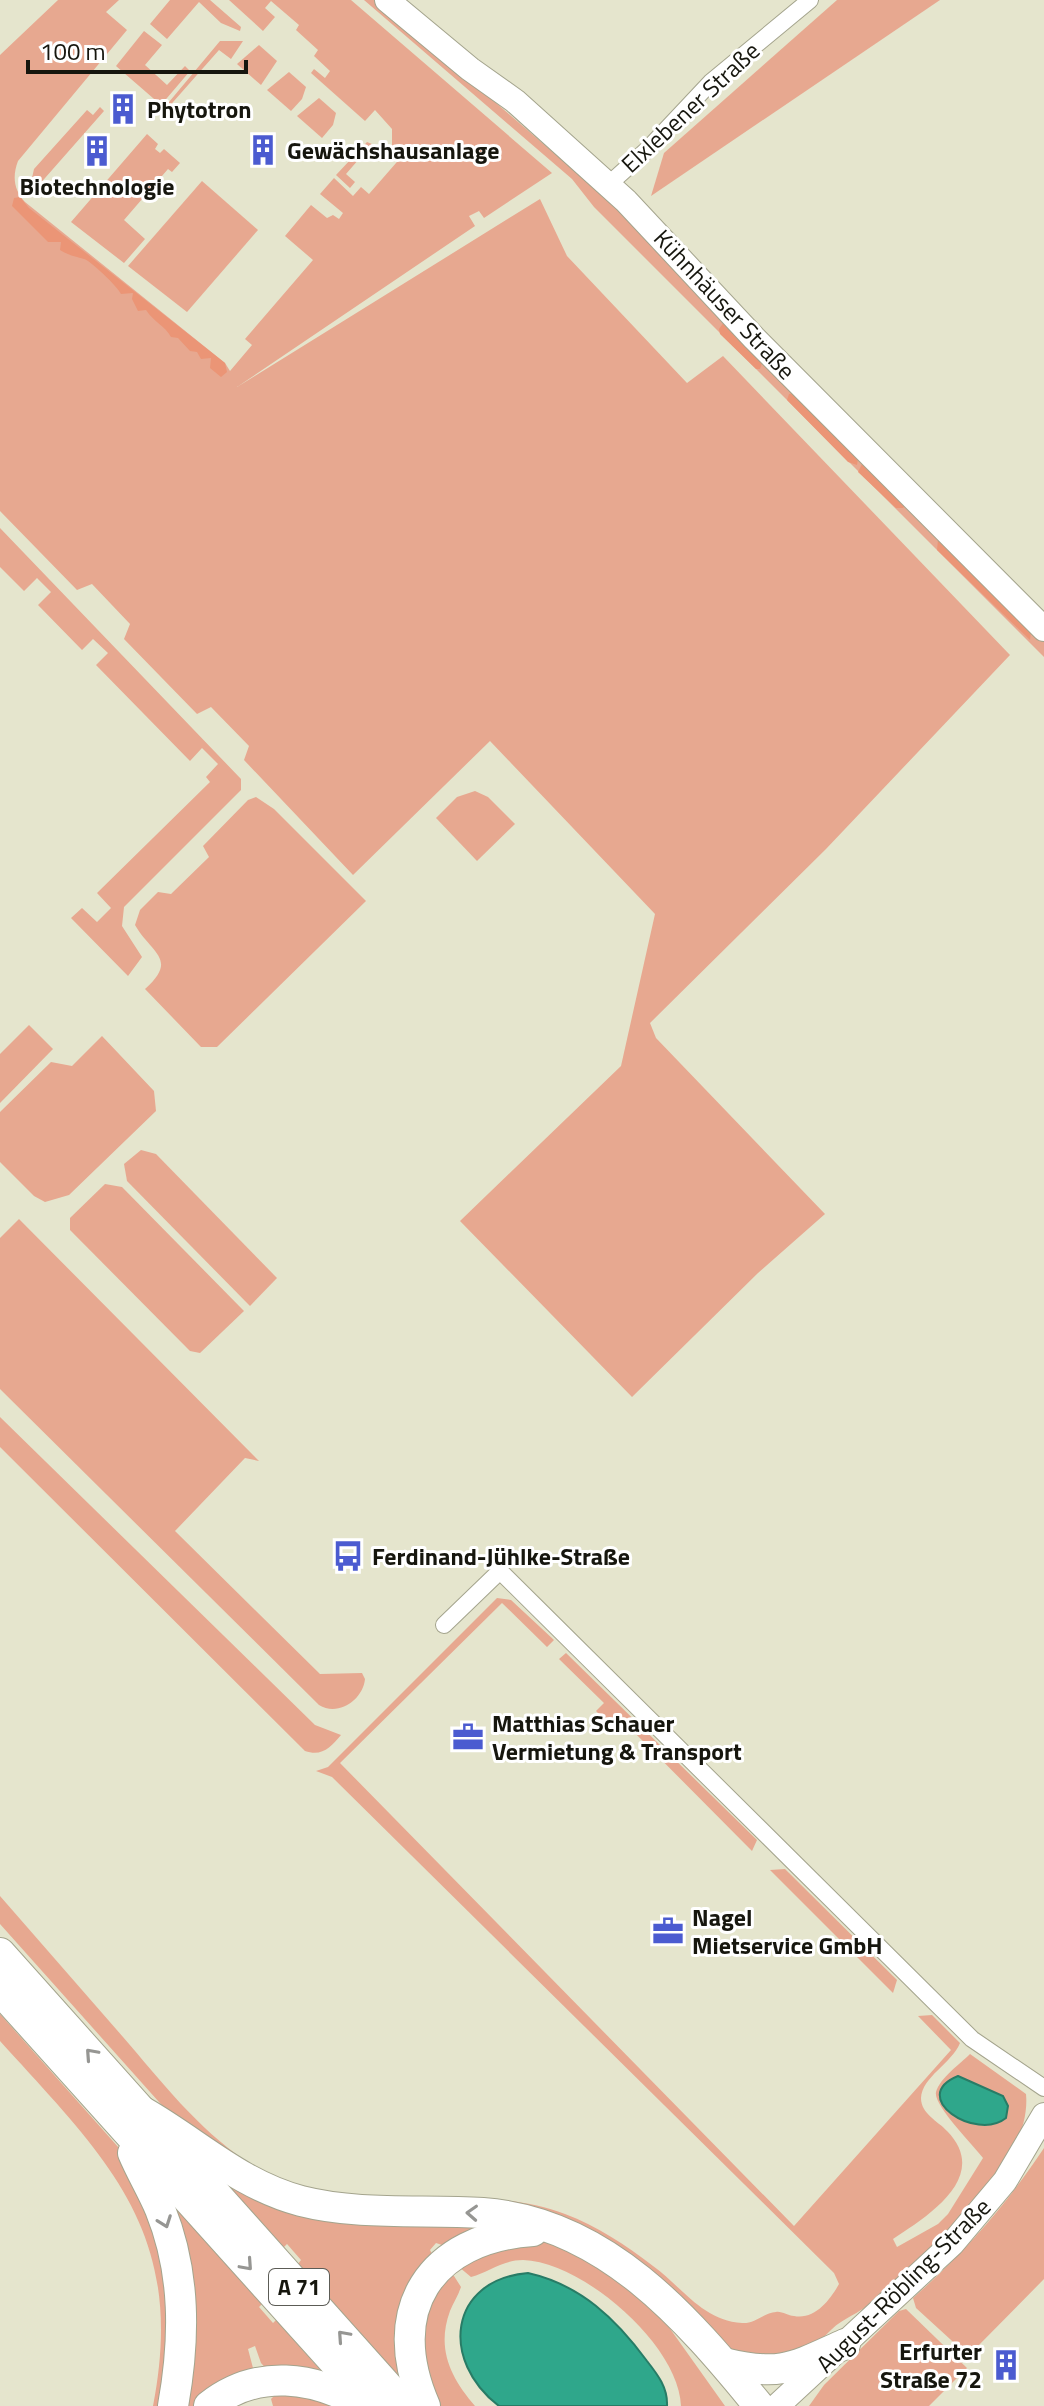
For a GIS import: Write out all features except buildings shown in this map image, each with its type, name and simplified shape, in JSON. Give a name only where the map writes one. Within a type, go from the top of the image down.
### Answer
[{"type":"highway","name":"A 71","points":[[0,1953],[132,2118],[374,2406]]},
{"type":"highway","name":"A 71","points":[[0,1990],[132,2118],[405,2406]]},
{"type":"highway","points":[[132,2118],[179,2132],[238,2176],[300,2200],[364,2210],[488,2213],[533,2221],[610,2257],[640,2279],[724,2363],[759,2406]]},
{"type":"highway","points":[[132,2118],[178,2266],[181,2363],[173,2406]]},
{"type":"highway","points":[[425,2406],[410,2367],[408,2336],[418,2299],[430,2278],[453,2254],[476,2241],[511,2231],[547,2229]]},
{"type":"highway","points":[[724,2363],[771,2372],[791,2368],[845,2344]]},
{"type":"highway","points":[[209,2406],[239,2388],[291,2379],[331,2389],[365,2406]]},
{"type":"street","name":"Kühnhäuser Straße","points":[[387,0],[470,69],[515,101],[608,185],[1044,629]]},
{"type":"street","name":"Elxlebener Straße","points":[[608,185],[648,149],[711,82],[810,0]]},
{"type":"street","points":[[444,1625],[500,1571],[972,2039],[1044,2088]]},
{"type":"street","name":"August-Röbling-Straße","points":[[777,2406],[942,2254],[981,2212],[1005,2181],[1044,2115]]},
{"type":"shaded area","points":[[58,0],[119,0],[106,12],[127,30],[18,161],[15,178],[18,193],[25,202],[225,363],[230,371],[252,345],[245,339],[313,260],[285,236],[311,205],[327,218],[333,215],[339,219],[343,213],[320,194],[334,178],[353,196],[361,187],[369,194],[403,155],[392,146],[392,129],[375,110],[365,121],[311,73],[314,69],[325,78],[330,71],[314,56],[318,50],[296,30],[299,25],[271,1],[265,8],[275,17],[263,31],[229,0],[351,0],[552,173],[484,218],[479,211],[469,216],[475,226],[237,387],[540,199],[567,256],[687,383],[723,356],[1010,655],[826,849],[650,1023],[656,1038],[825,1214],[758,1273],[632,1397],[460,1221],[621,1066],[655,914],[490,741],[353,875],[244,760],[249,746],[211,707],[197,714],[124,639],[130,624],[92,584],[77,590],[0,511],[0,55]]},
{"type":"shaded area","points":[[170,0],[210,0],[241,27],[240,31],[221,23],[199,2],[167,39],[150,24]]},
{"type":"shaded area","points":[[364,0],[377,0],[606,198],[1044,636],[1044,657],[594,207],[572,179]]},
{"type":"shaded area","points":[[837,0],[940,0],[651,196],[664,153]]},
{"type":"shaded area","points":[[144,31],[162,45],[145,65],[167,85],[185,66],[190,71],[161,105],[116,66]]},
{"type":"shaded area","points":[[220,41],[243,41],[231,59],[219,50],[166,110],[164,108]]},
{"type":"shaded area","points":[[259,45],[277,61],[261,85],[237,64]]},
{"type":"shaded area","points":[[289,72],[306,87],[302,99],[291,111],[267,90]]},
{"type":"shaded area","points":[[319,98],[336,113],[333,125],[322,138],[297,116]]},
{"type":"shaded area","points":[[100,107],[104,111],[38,186],[32,178],[34,169],[87,110],[93,115]]},
{"type":"shaded area","points":[[147,134],[158,144],[155,149],[160,153],[164,149],[180,163],[172,172],[168,169],[124,220],[145,239],[124,263],[71,222]]},
{"type":"shaded area","points":[[367,142],[372,144],[346,174],[355,182],[350,188],[336,175]]},
{"type":"shaded area","points":[[202,181],[258,230],[187,312],[128,266]]},
{"type":"shaded area","points":[[20,197],[29,208],[225,363],[227,372],[221,377],[210,368],[211,358],[201,359],[197,352],[190,351],[178,338],[171,337],[146,310],[138,311],[132,299],[133,293],[121,294],[87,261],[60,250],[61,242],[48,242],[12,206],[14,198]]},
{"type":"shaded area","points":[[724,322],[764,358],[760,369],[756,369],[720,334],[719,329]]},
{"type":"shaded area","points":[[797,392],[827,423],[825,427],[858,459],[857,465],[848,462],[787,400],[789,394]]},
{"type":"shaded area","points":[[863,462],[906,505],[903,508],[896,508],[858,472]]},
{"type":"shaded area","points":[[0,528],[241,779],[241,790],[124,907],[122,926],[142,957],[128,976],[71,918],[82,908],[97,922],[111,908],[97,893],[210,782],[206,777],[218,764],[202,748],[190,761],[96,665],[108,653],[93,639],[82,650],[38,605],[51,592],[37,578],[24,591],[0,567]]},
{"type":"shaded area","points":[[938,540],[1031,632],[1030,640],[937,550]]},
{"type":"shaded area","points":[[475,791],[488,797],[515,824],[477,861],[436,818],[457,797]]},
{"type":"shaded area","points":[[256,797],[274,809],[366,901],[217,1047],[201,1047],[145,989],[155,979],[161,963],[135,925],[140,910],[158,892],[171,894],[209,857],[203,846],[248,800]]},
{"type":"shaded area","points":[[29,1025],[53,1049],[0,1103],[0,1054]]},
{"type":"shaded area","points":[[102,1036],[154,1091],[156,1111],[69,1195],[45,1202],[34,1196],[0,1162],[0,1112],[51,1062],[72,1066]]},
{"type":"shaded area","points":[[141,1150],[156,1154],[277,1278],[250,1306],[127,1181],[124,1164]]},
{"type":"shaded area","points":[[105,1184],[122,1187],[244,1311],[200,1353],[190,1351],[70,1230],[70,1218]]},
{"type":"shaded area","points":[[19,1219],[259,1461],[245,1458],[175,1531],[320,1674],[362,1673],[365,1679],[363,1687],[355,1700],[334,1709],[319,1705],[0,1389],[0,1238]]},
{"type":"shaded area","points":[[0,1417],[315,1725],[341,1735],[334,1743],[321,1752],[305,1751],[0,1447]]},
{"type":"shaded area","points":[[497,1598],[511,1600],[554,1640],[547,1647],[502,1603],[340,1763],[794,2226],[951,2050],[918,2016],[932,2015],[960,2043],[926,2083],[921,2098],[927,2113],[947,2131],[959,2148],[962,2164],[958,2180],[949,2194],[922,2219],[893,2239],[897,2247],[938,2224],[948,2214],[983,2158],[947,2115],[937,2098],[938,2087],[946,2076],[970,2054],[1026,2094],[1024,2122],[1013,2151],[973,2210],[896,2284],[838,2324],[805,2352],[785,2356],[738,2356],[627,2257],[388,2204],[271,2184],[167,2111],[0,1924],[0,1896],[196,2119],[246,2161],[283,2180],[322,2190],[362,2195],[485,2198],[526,2203],[565,2214],[611,2237],[664,2274],[704,2310],[728,2321],[747,2323],[778,2312],[802,2316],[815,2312],[839,2284],[834,2273],[332,1777],[316,1771],[328,1767]]},
{"type":"shaded area","points":[[566,1653],[757,1840],[752,1851],[619,1717],[610,1725],[596,1711],[604,1703],[559,1659]]},
{"type":"shaded area","points":[[785,1869],[897,1980],[893,1993],[770,1870]]},
{"type":"shaded area","points":[[0,2014],[127,2157],[171,2262],[167,2406],[153,2406],[161,2345],[159,2292],[148,2245],[130,2203],[105,2163],[0,2041]]},
{"type":"shaded area","points":[[1044,2148],[1044,2279],[976,2348],[974,2361],[916,2308],[913,2298],[984,2227]]},
{"type":"shaded area","points":[[215,2173],[231,2179],[502,2222],[448,2247],[436,2243],[430,2250],[434,2258],[407,2387],[298,2264],[301,2260],[287,2244],[283,2248]]},
{"type":"shaded area","points":[[166,2196],[262,2304],[259,2307],[273,2323],[276,2320],[331,2382],[271,2374],[261,2363],[255,2346],[248,2349],[253,2368],[248,2377],[199,2406],[180,2406]]},
{"type":"shaded area","points":[[548,2241],[588,2257],[661,2316],[725,2406],[681,2406],[676,2382],[664,2358],[646,2334],[624,2311],[573,2275],[547,2264],[523,2260],[503,2264],[471,2277],[459,2267],[478,2247]]},
{"type":"shaded area","points":[[446,2274],[454,2276],[461,2287],[446,2325],[445,2350],[453,2374],[475,2406],[436,2406],[417,2328]]},
{"type":"shaded area","points":[[906,2309],[967,2368],[929,2406],[809,2406],[824,2385],[899,2311]]},
{"type":"shaded area","points":[[282,2388],[344,2406],[273,2406],[271,2399]]},
{"type":"water","points":[[958,2076],[1003,2096],[1008,2106],[1006,2118],[993,2124],[979,2125],[952,2114],[943,2105],[940,2095],[944,2085]]},
{"type":"water","points":[[528,2273],[565,2286],[610,2318],[658,2377],[666,2393],[667,2406],[499,2406],[480,2388],[467,2367],[461,2346],[461,2325],[468,2306],[481,2290],[501,2279]]},
{"type":"place","name":"Phytotron","points":[[123,109]]},
{"type":"place","name":"Gewächshausanlage","points":[[263,150]]},
{"type":"place","name":"Biotechnologie","points":[[97,151]]},
{"type":"place","name":"Ferdinand-Jühlke-Straße","points":[[348,1556]]},
{"type":"place","name":"Matthias Schauer Vermietung & Transport","points":[[468,1737]]},
{"type":"place","name":"Nagel Mietservice GmbH","points":[[668,1931]]},
{"type":"place","name":"Erfurter Straße 72","points":[[1006,2365]]}]
